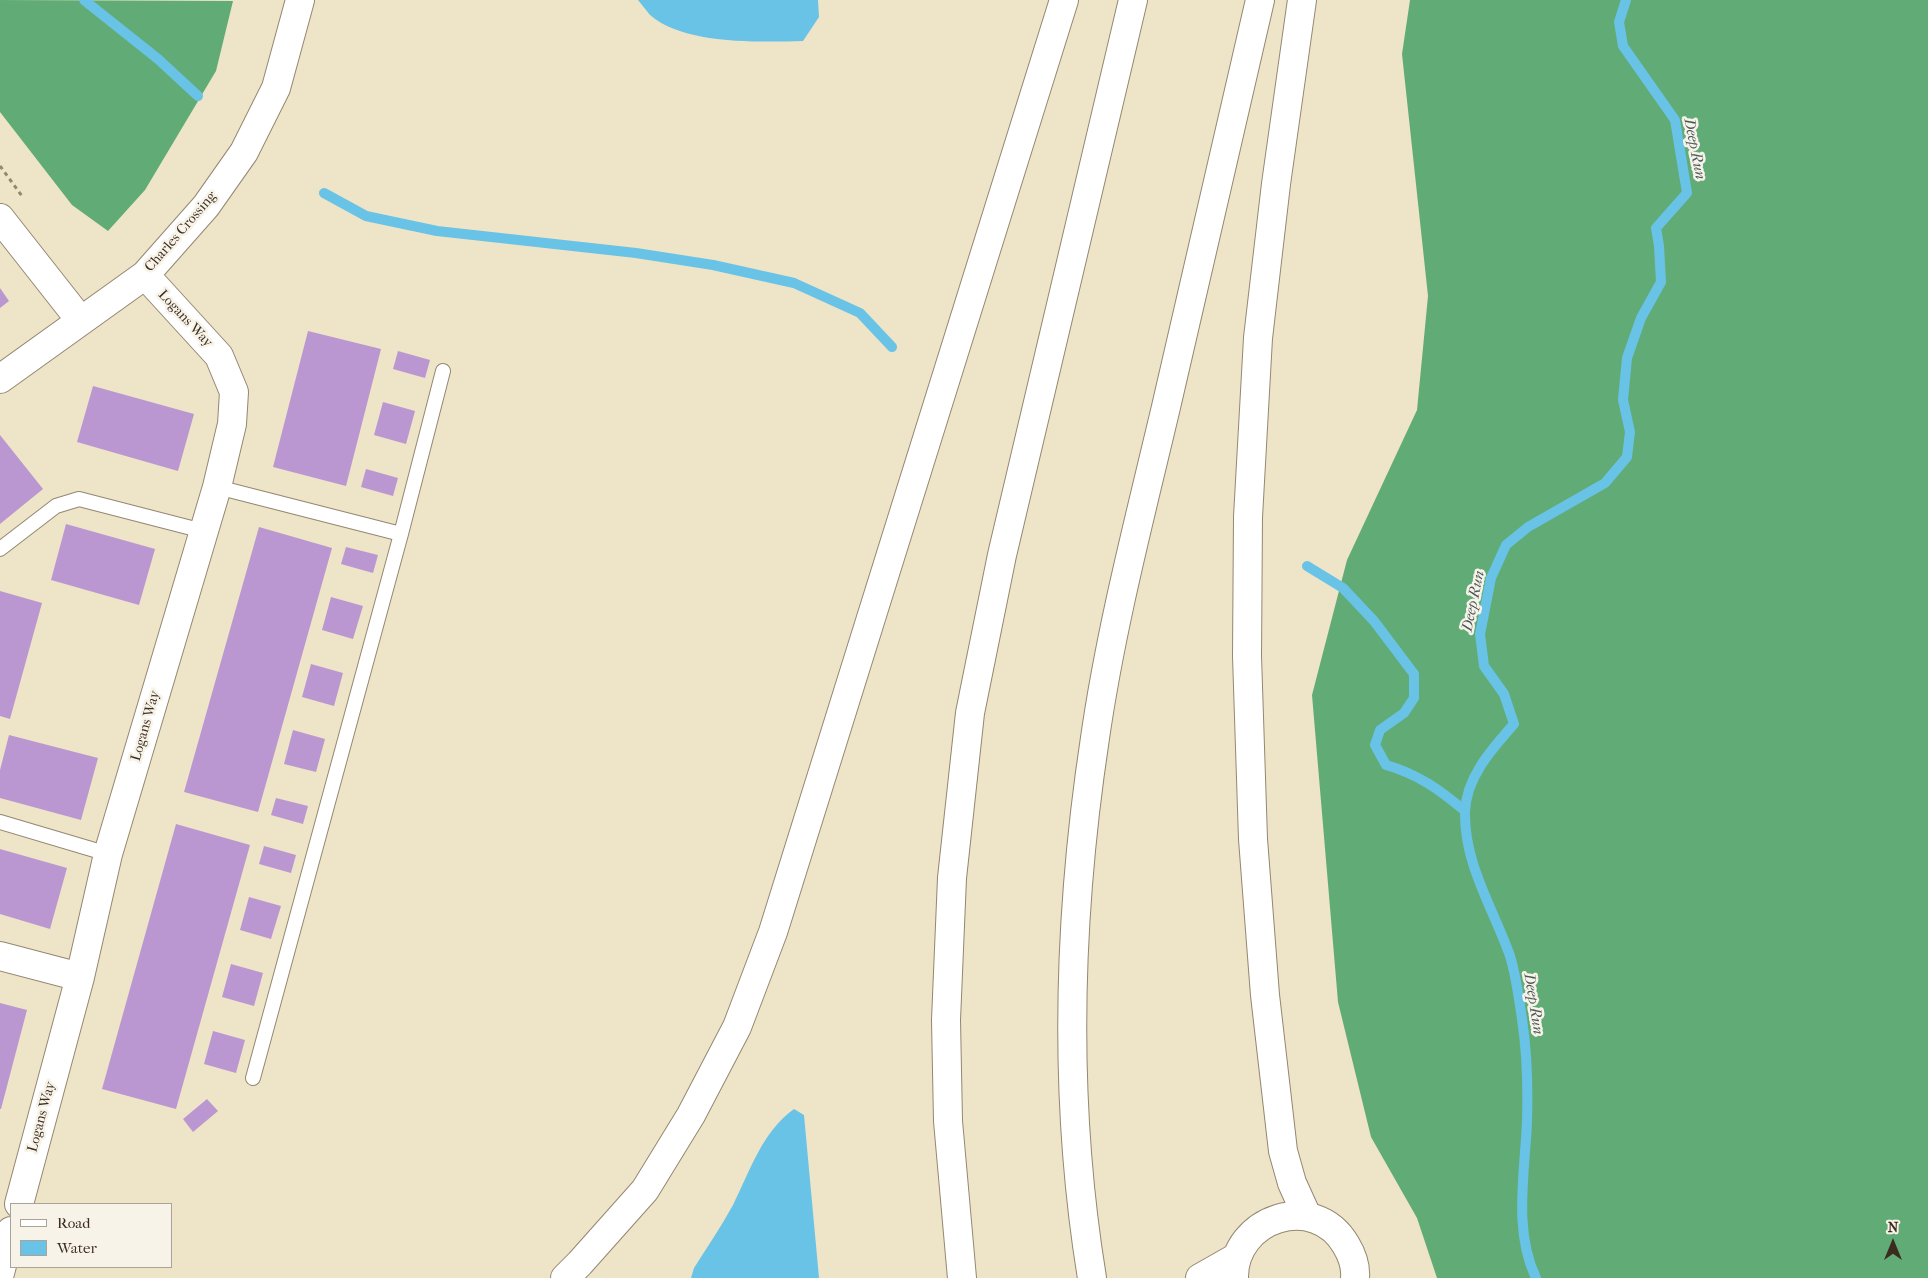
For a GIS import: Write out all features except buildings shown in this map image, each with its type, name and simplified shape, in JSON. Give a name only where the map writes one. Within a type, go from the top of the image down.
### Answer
[{"type":"main road","name":"Charles Crossing","points":[[0,379],[145,275],[206,206],[244,152],[276,88],[300,0]]},
{"type":"main road","points":[[565,1278],[580,1264],[645,1190],[691,1115],[737,1027],[773,932],[1064,0]]},
{"type":"main road","points":[[961,1271],[948,1122],[946,1020],[952,878],[970,713],[1002,556],[1133,0]]},
{"type":"main road","points":[[1092,1278],[1075,1118],[1073,1019],[1078,885],[1095,738],[1124,584],[1260,0]]},
{"type":"main road","points":[[1302,0],[1276,184],[1258,338],[1248,517],[1247,656],[1253,840],[1265,995],[1283,1151],[1292,1183],[1307,1216]]},
{"type":"main road","points":[[0,218],[81,321]]},
{"type":"main road","name":"Logans Way","points":[[19,1203],[80,977],[108,854],[217,487],[232,424],[234,392],[219,356],[145,275]]},
{"type":"main road","points":[[0,956],[80,977]]},
{"type":"main road","points":[[1200,1278],[1236,1267],[1240,1248],[1252,1232],[1268,1220],[1287,1215],[1307,1216],[1326,1224],[1341,1237],[1352,1255],[1355,1278]]},
{"type":"main road","points":[[0,1273],[10,1236]]},
{"type":"lane","points":[[253,1078],[401,534],[443,372]]},
{"type":"lane","points":[[217,487],[401,534]]},
{"type":"lane","points":[[0,549],[56,506],[79,499],[203,531]]},
{"type":"lane","points":[[0,822],[108,854]]},
{"type":"green space","points":[[0,0],[233,1],[216,71],[145,190],[108,231],[72,205],[0,112]]},
{"type":"green space","points":[[1410,0],[1928,0],[1928,1278],[1437,1278],[1417,1218],[1371,1137],[1338,1002],[1312,695],[1347,560],[1417,410],[1428,296],[1402,54]]},
{"type":"water","points":[[638,0],[818,0],[819,17],[803,41],[723,40],[682,32],[665,25],[650,15]]},
{"type":"water","points":[[794,1109],[804,1115],[819,1278],[691,1278],[694,1268],[733,1205],[765,1141],[773,1129]]},
{"type":"waterway","points":[[84,0],[158,59],[198,96]]},
{"type":"waterway","name":"Deep Run","points":[[1536,1278],[1529,1260],[1523,1221],[1522,1201],[1527,1121],[1527,1070],[1520,1003],[1510,956],[1474,868],[1469,850],[1465,812],[1466,799],[1475,775],[1497,743],[1514,724],[1504,694],[1484,666],[1480,634],[1491,578],[1506,545],[1528,527],[1605,483],[1627,457],[1630,432],[1623,400],[1627,358],[1641,318],[1661,282],[1656,228],[1687,193],[1675,120],[1623,46],[1619,22],[1626,0]]},
{"type":"waterway","points":[[324,193],[366,216],[437,231],[636,253],[713,265],[794,283],[860,313],[892,347]]},
{"type":"waterway","points":[[1307,566],[1343,588],[1374,621],[1414,674],[1414,698],[1404,713],[1380,730],[1375,745],[1386,765],[1408,773],[1428,784],[1447,796],[1465,811]]}]
